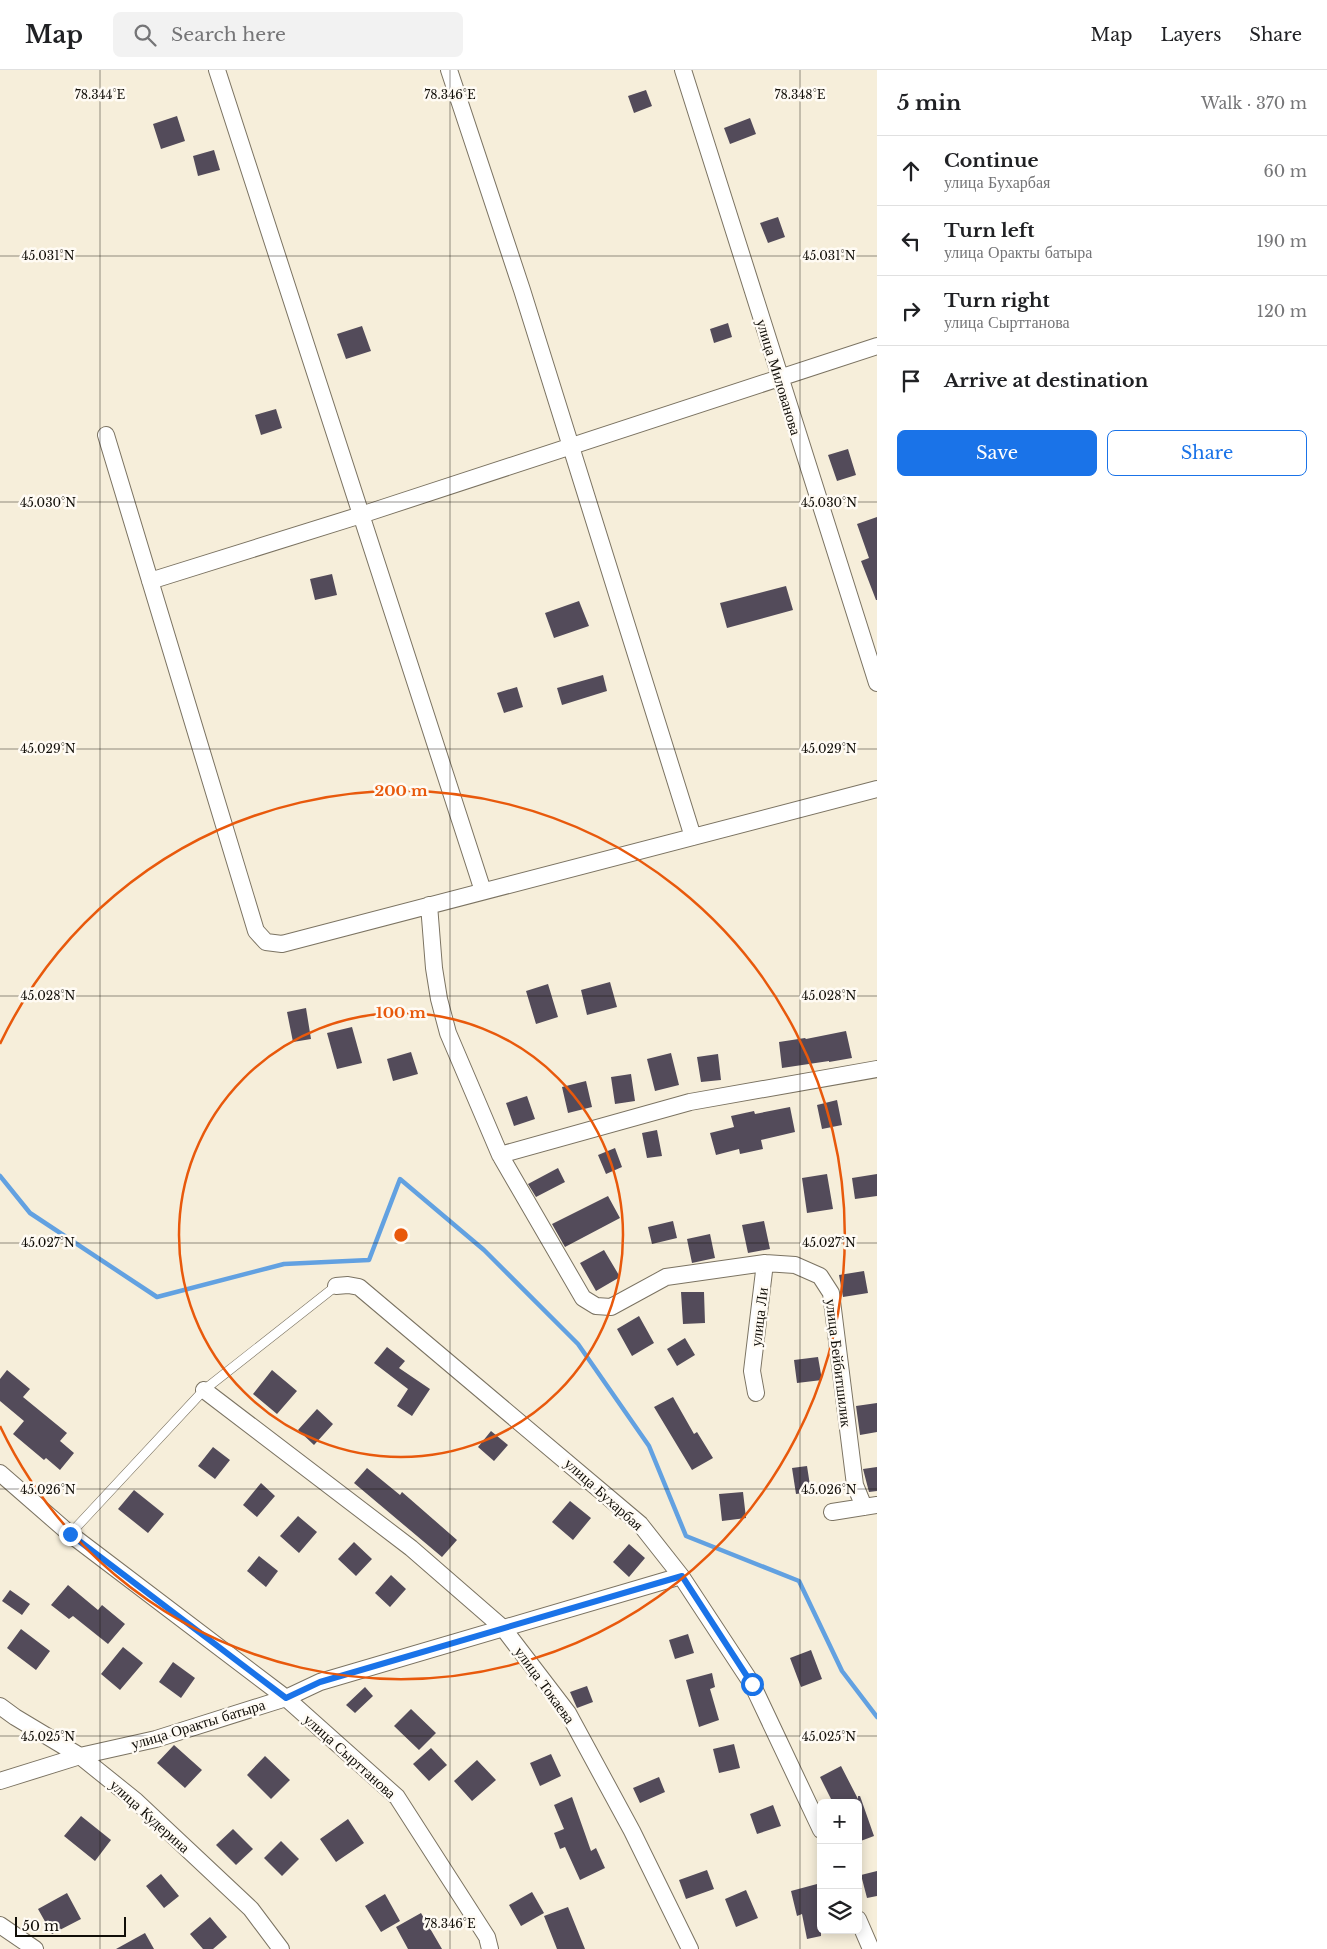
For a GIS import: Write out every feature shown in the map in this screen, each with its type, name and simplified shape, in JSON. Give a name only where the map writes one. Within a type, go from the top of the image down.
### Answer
[{"type":"street","points":[[217,70],[483,892]]},
{"type":"street","points":[[449,70],[525,300],[693,837]]},
{"type":"street","name":"улица Милованова","points":[[683,70],[877,683]]},
{"type":"street","points":[[150,580],[361,515],[877,346]]},
{"type":"street","points":[[106,435],[256,931],[266,942],[282,944],[877,789]]},
{"type":"street","name":"улица Бейбитшилик","points":[[430,905],[434,968],[439,999],[448,1033],[500,1155],[584,1298],[596,1306],[611,1307],[666,1277],[766,1263],[795,1265],[820,1276],[831,1293],[855,1485],[870,1506]]},
{"type":"street","points":[[500,1155],[690,1102],[877,1069]]},
{"type":"street","name":"улица Ли","points":[[756,1393],[745,1374],[766,1263]]},
{"type":"street","name":"улица Бухарбая","points":[[336,1286],[348,1285],[359,1287],[640,1524],[682,1576],[752,1684],[817,1822]]},
{"type":"street","name":"улица Токаева","points":[[204,1390],[411,1548],[503,1628],[568,1713],[632,1831],[690,1949]]},
{"type":"street","name":"улица Сырттанова","points":[[0,1473],[70,1534],[286,1698],[397,1797],[487,1937],[490,1949]]},
{"type":"street","points":[[832,1512],[870,1506]]},
{"type":"street","name":"улица Оракты батыра","points":[[0,1781],[80,1756],[156,1739],[286,1698],[320,1682],[682,1576]]},
{"type":"street","name":"улица Кудерина","points":[[0,1706],[80,1756],[136,1801],[251,1909],[281,1949]]},
{"type":"street","points":[[0,1925],[36,1949]]},
{"type":"street","points":[[862,1928],[871,1949]]},
{"type":"lane","points":[[70,1534],[204,1390],[336,1286]]},
{"type":"building","points":[[646,90],[652,106],[634,113],[628,96]]},
{"type":"building","points":[[177,116],[185,141],[161,149],[153,124]]},
{"type":"building","points":[[750,118],[756,134],[730,144],[724,128]]},
{"type":"building","points":[[214,150],[220,170],[198,176],[193,156]]},
{"type":"building","points":[[778,217],[785,237],[768,243],[760,223]]},
{"type":"building","points":[[728,323],[732,337],[714,343],[710,329]]},
{"type":"building","points":[[362,326],[371,351],[346,359],[337,334]]},
{"type":"building","points":[[276,409],[282,428],[261,435],[255,415]]},
{"type":"building","points":[[848,449],[856,475],[837,481],[828,455]]},
{"type":"building","points":[[877,517],[876,600],[861,561],[869,558],[857,524]]},
{"type":"building","points":[[332,574],[337,595],[315,600],[310,579]]},
{"type":"building","points":[[786,586],[793,610],[727,628],[720,603]]},
{"type":"building","points":[[579,601],[589,626],[554,638],[545,613]]},
{"type":"building","points":[[603,675],[607,691],[562,705],[557,688]]},
{"type":"building","points":[[517,687],[523,707],[504,713],[497,693]]},
{"type":"building","points":[[610,982],[617,1007],[587,1015],[581,990]]},
{"type":"building","points":[[548,984],[558,1017],[536,1024],[526,991]]},
{"type":"building","points":[[306,1008],[311,1039],[293,1042],[287,1012]]},
{"type":"building","points":[[352,1027],[362,1063],[337,1069],[327,1033]]},
{"type":"building","points":[[846,1031],[852,1058],[782,1068],[779,1042]]},
{"type":"building","points":[[411,1052],[418,1074],[393,1081],[387,1059]]},
{"type":"building","points":[[671,1053],[679,1085],[655,1091],[647,1059]]},
{"type":"building","points":[[718,1054],[721,1080],[701,1082],[697,1057]]},
{"type":"building","points":[[631,1074],[635,1101],[615,1104],[611,1077]]},
{"type":"building","points":[[586,1081],[592,1107],[568,1113],[562,1087]]},
{"type":"building","points":[[527,1096],[535,1119],[514,1126],[506,1103]]},
{"type":"building","points":[[837,1100],[842,1125],[822,1129],[817,1105]]},
{"type":"building","points":[[790,1107],[795,1132],[761,1140],[763,1149],[740,1154],[739,1149],[716,1155],[710,1133],[734,1127],[731,1116],[754,1111],[755,1114]]},
{"type":"building","points":[[657,1130],[662,1156],[647,1158],[642,1133]]},
{"type":"building","points":[[615,1148],[622,1167],[606,1174],[598,1155]]},
{"type":"building","points":[[558,1168],[565,1182],[536,1197],[528,1184]]},
{"type":"building","points":[[827,1174],[833,1209],[807,1213],[802,1178]]},
{"type":"building","points":[[877,1174],[877,1196],[855,1199],[852,1178]]},
{"type":"building","points":[[608,1196],[620,1218],[565,1247],[552,1224]]},
{"type":"building","points":[[673,1221],[677,1238],[652,1244],[648,1227]]},
{"type":"building","points":[[764,1221],[770,1249],[748,1253],[742,1225]]},
{"type":"building","points":[[710,1234],[715,1258],[692,1263],[687,1239]]},
{"type":"building","points":[[604,1250],[620,1277],[596,1291],[580,1263]]},
{"type":"building","points":[[864,1271],[868,1293],[843,1297],[839,1275]]},
{"type":"building","points":[[681,1292],[704,1292],[705,1323],[683,1324]]},
{"type":"building","points":[[639,1316],[654,1343],[632,1356],[617,1329]]},
{"type":"building","points":[[685,1338],[695,1355],[677,1366],[667,1349]]},
{"type":"building","points":[[387,1347],[405,1361],[399,1368],[430,1389],[412,1416],[397,1406],[408,1389],[374,1363]]},
{"type":"building","points":[[818,1357],[822,1380],[797,1383],[794,1360]]},
{"type":"building","points":[[7,1370],[30,1389],[23,1397],[67,1433],[60,1441],[74,1453],[60,1470],[46,1458],[44,1460],[13,1434],[24,1421],[0,1401],[0,1379]]},
{"type":"building","points":[[272,1370],[297,1391],[277,1414],[253,1394]]},
{"type":"building","points":[[673,1397],[694,1434],[697,1432],[713,1458],[692,1470],[654,1407]]},
{"type":"building","points":[[877,1403],[877,1432],[860,1435],[856,1406]]},
{"type":"building","points":[[317,1409],[333,1424],[314,1445],[298,1430]]},
{"type":"building","points":[[491,1431],[508,1445],[494,1461],[478,1447]]},
{"type":"building","points":[[213,1447],[230,1460],[215,1479],[198,1466]]},
{"type":"building","points":[[807,1466],[811,1492],[796,1494],[792,1468]]},
{"type":"building","points":[[877,1467],[877,1491],[869,1492],[863,1469]]},
{"type":"building","points":[[367,1468],[400,1495],[402,1492],[457,1540],[442,1557],[354,1483]]},
{"type":"building","points":[[261,1483],[275,1496],[257,1517],[243,1505]]},
{"type":"building","points":[[134,1490],[164,1514],[148,1533],[118,1509]]},
{"type":"building","points":[[743,1492],[746,1518],[722,1521],[719,1494]]},
{"type":"building","points":[[570,1501],[591,1518],[573,1540],[552,1522]]},
{"type":"building","points":[[298,1516],[317,1532],[299,1553],[280,1536]]},
{"type":"building","points":[[354,1542],[372,1559],[356,1576],[338,1559]]},
{"type":"building","points":[[629,1544],[645,1558],[629,1577],[613,1562]]},
{"type":"building","points":[[259,1556],[278,1571],[266,1587],[247,1571]]},
{"type":"building","points":[[391,1575],[406,1589],[390,1607],[375,1593]]},
{"type":"building","points":[[68,1585],[98,1610],[102,1605],[125,1624],[108,1644],[73,1616],[69,1619],[51,1605]]},
{"type":"building","points":[[10,1590],[30,1604],[22,1615],[2,1601]]},
{"type":"building","points":[[21,1629],[50,1651],[36,1670],[7,1648]]},
{"type":"building","points":[[688,1634],[694,1653],[675,1659],[669,1640]]},
{"type":"building","points":[[123,1647],[143,1663],[120,1690],[101,1674]]},
{"type":"building","points":[[811,1650],[822,1679],[801,1687],[790,1658]]},
{"type":"building","points":[[173,1662],[195,1678],[181,1698],[159,1682]]},
{"type":"building","points":[[712,1673],[715,1687],[710,1689],[719,1720],[699,1727],[686,1680]]},
{"type":"building","points":[[587,1686],[593,1702],[577,1708],[570,1692]]},
{"type":"building","points":[[365,1687],[373,1696],[355,1713],[346,1705]]},
{"type":"building","points":[[411,1709],[436,1733],[419,1750],[394,1726]]},
{"type":"building","points":[[734,1744],[740,1768],[719,1773],[713,1749]]},
{"type":"building","points":[[174,1745],[202,1770],[185,1788],[157,1763]]},
{"type":"building","points":[[431,1748],[447,1765],[429,1781],[413,1764]]},
{"type":"building","points":[[551,1754],[561,1776],[540,1786],[530,1763]]},
{"type":"building","points":[[265,1756],[290,1780],[271,1799],[247,1775]]},
{"type":"building","points":[[477,1760],[496,1780],[472,1801],[454,1781]]},
{"type":"building","points":[[841,1766],[858,1799],[831,1799],[820,1777]]},
{"type":"building","points":[[659,1777],[665,1792],[640,1803],[633,1788]]},
{"type":"building","points":[[572,1797],[591,1851],[596,1848],[605,1868],[580,1880],[565,1847],[560,1849],[554,1833],[564,1829],[554,1805]]},
{"type":"building","points":[[862,1802],[874,1836],[862,1840]]},
{"type":"building","points":[[773,1805],[781,1826],[757,1834],[750,1814]]},
{"type":"building","points":[[81,1816],[111,1840],[95,1861],[64,1836]]},
{"type":"building","points":[[348,1819],[364,1843],[336,1862],[320,1839]]},
{"type":"building","points":[[233,1829],[253,1849],[236,1865],[216,1845]]},
{"type":"building","points":[[281,1841],[299,1859],[282,1876],[264,1858]]},
{"type":"building","points":[[707,1870],[714,1889],[686,1899],[679,1880]]},
{"type":"building","points":[[877,1871],[877,1896],[867,1898],[862,1875]]},
{"type":"building","points":[[161,1874],[179,1896],[164,1908],[146,1886]]},
{"type":"building","points":[[817,1884],[817,1934],[821,1934],[821,1936],[807,1939],[802,1914],[797,1916],[791,1891]]},
{"type":"building","points":[[746,1890],[758,1918],[736,1927],[725,1899]]},
{"type":"building","points":[[532,1892],[544,1913],[521,1926],[509,1905]]},
{"type":"building","points":[[67,1893],[81,1919],[52,1934],[38,1909]]},
{"type":"building","points":[[385,1894],[400,1921],[381,1932],[365,1906]]},
{"type":"building","points":[[568,1907],[585,1949],[557,1949],[544,1916]]},
{"type":"building","points":[[421,1913],[442,1949],[408,1949],[396,1927]]},
{"type":"building","points":[[210,1917],[227,1937],[213,1949],[203,1949],[190,1934]]},
{"type":"building","points":[[145,1933],[154,1949],[116,1949]]},
{"type":"waterway","points":[[0,1176],[30,1213],[157,1297],[284,1264],[369,1260],[400,1179],[484,1250],[578,1344],[649,1446],[686,1536],[799,1581],[842,1671],[877,1717]]},
{"type":"route","points":[[70,1534],[286,1698],[320,1682],[682,1576],[752,1684]]}]
